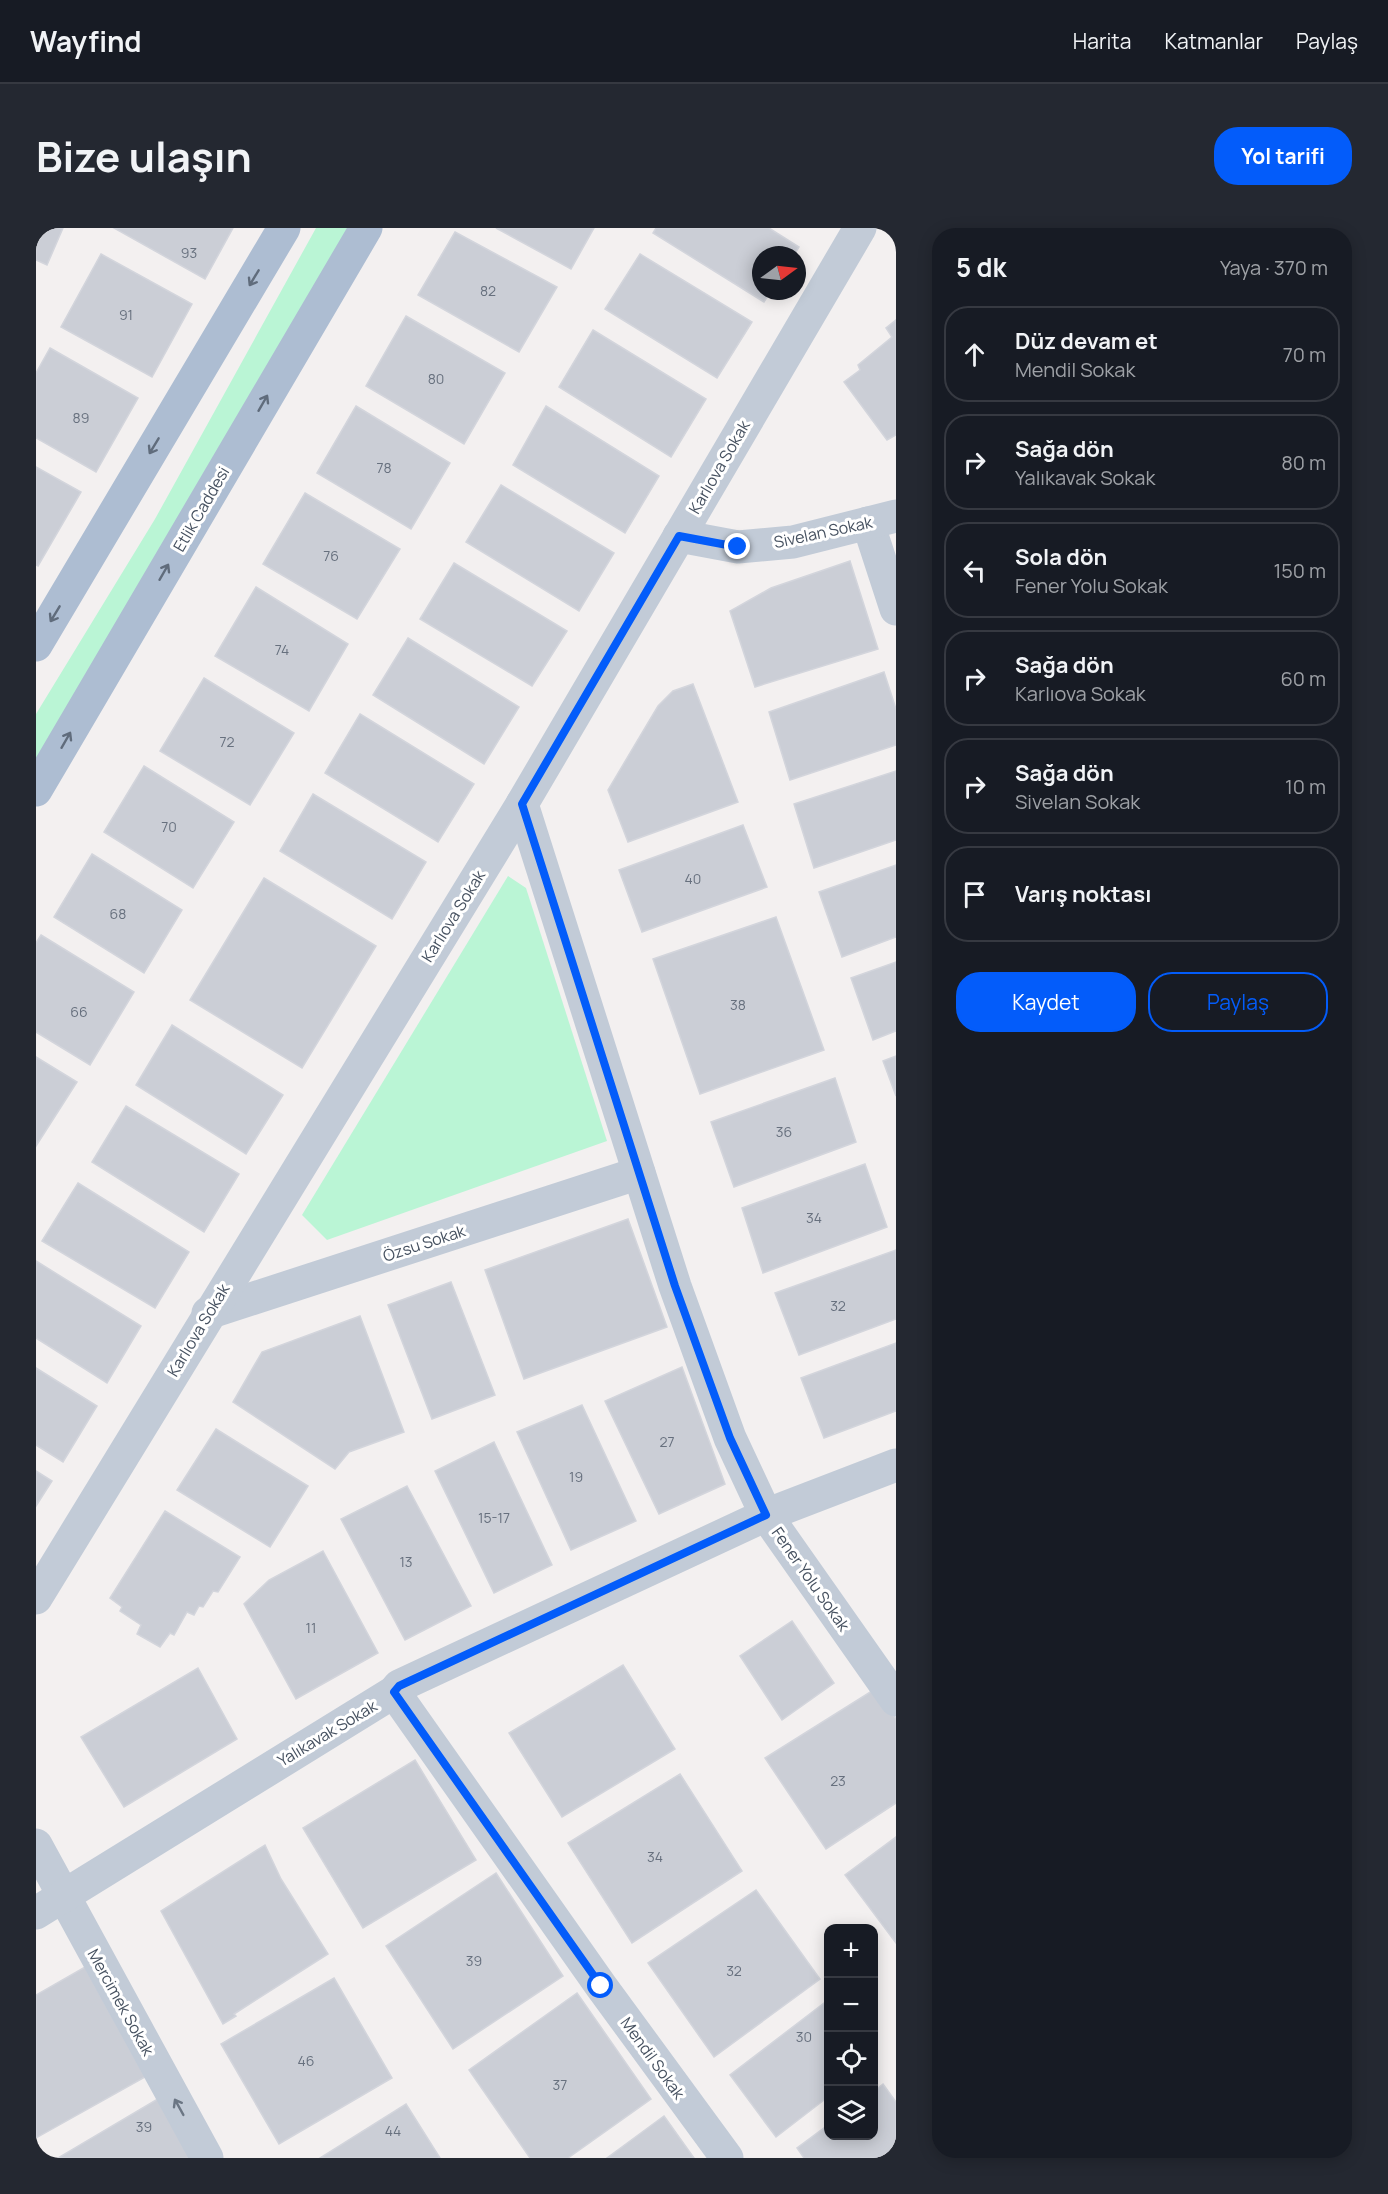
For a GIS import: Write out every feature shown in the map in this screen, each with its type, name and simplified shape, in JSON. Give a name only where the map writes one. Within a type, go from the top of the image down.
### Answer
[{"type":"main road","points":[[36,645],[284,228]]},
{"type":"main road","name":"Etlik Caddesi","points":[[36,790],[366,228]]},
{"type":"street","name":"Karlıova Sokak","points":[[36,1598],[208,1313],[522,804],[860,228]]},
{"type":"street","name":"Sivelan Sokak","points":[[679,536],[738,547],[793,542],[882,519]]},
{"type":"street","points":[[882,519],[896,609]]},
{"type":"street","name":"Fener Yolu Sokak","points":[[522,804],[675,1286],[730,1438],[766,1515],[896,1700]]},
{"type":"street","name":"Özsu Sokak","points":[[208,1313],[639,1173]]},
{"type":"street","name":"Yalıkavak Sokak","points":[[49,1904],[394,1692],[399,1686],[766,1515],[896,1465]]},
{"type":"street","name":"Mendil Sokak","points":[[394,1692],[601,1986],[727,2158]]},
{"type":"street","name":"Mercimek Sokak","points":[[36,1845],[49,1904],[207,2158]]},
{"type":"green space","points":[[316,228],[349,228],[36,760],[36,714],[155,519]]},
{"type":"green space","points":[[508,876],[526,888],[607,1141],[327,1240],[302,1215]]},
{"type":"building","points":[[36,228],[63,228],[47,265],[36,260]]},
{"type":"building","points":[[114,228],[233,228],[205,279]]},
{"type":"building","points":[[496,228],[594,228],[571,269]]},
{"type":"building","points":[[656,228],[769,228],[797,246],[752,246],[752,295],[653,233]]},
{"type":"building","points":[[455,232],[557,287],[519,352],[418,295]]},
{"type":"building","points":[[101,254],[192,304],[152,377],[61,327]]},
{"type":"building","points":[[640,254],[752,322],[717,378],[605,309]]},
{"type":"building","points":[[406,316],[505,373],[464,444],[366,386]]},
{"type":"building","points":[[896,320],[896,435],[887,440],[844,382],[860,370],[858,365],[892,337],[886,328]]},
{"type":"building","points":[[593,330],[706,399],[671,457],[559,387]]},
{"type":"building","points":[[50,348],[138,398],[96,472],[36,438],[36,373]]},
{"type":"building","points":[[356,406],[450,463],[411,529],[317,473]]},
{"type":"building","points":[[546,406],[659,476],[625,533],[513,465]]},
{"type":"building","points":[[36,467],[81,492],[38,566],[36,565]]},
{"type":"building","points":[[501,485],[614,553],[579,611],[466,542]]},
{"type":"building","points":[[305,493],[400,549],[357,619],[263,564]]},
{"type":"building","points":[[850,561],[878,649],[755,687],[730,611],[771,588]]},
{"type":"building","points":[[454,563],[567,631],[532,686],[420,619]]},
{"type":"building","points":[[256,587],[348,644],[309,711],[215,656]]},
{"type":"building","points":[[408,638],[519,707],[484,764],[373,695]]},
{"type":"building","points":[[884,672],[896,709],[896,745],[790,780],[769,712]]},
{"type":"building","points":[[204,678],[294,733],[250,805],[160,751]]},
{"type":"building","points":[[693,684],[738,802],[628,842],[608,790],[658,706],[673,691]]},
{"type":"building","points":[[360,714],[474,784],[438,842],[325,773]]},
{"type":"building","points":[[144,766],[234,822],[193,888],[104,832]]},
{"type":"building","points":[[896,771],[896,840],[814,868],[794,804]]},
{"type":"building","points":[[313,794],[426,862],[392,919],[280,851]]},
{"type":"building","points":[[743,825],[767,887],[642,932],[619,870]]},
{"type":"building","points":[[92,854],[182,910],[144,973],[54,917]]},
{"type":"building","points":[[896,865],[896,937],[842,957],[819,892]]},
{"type":"building","points":[[264,878],[376,946],[302,1068],[190,1000]]},
{"type":"building","points":[[776,917],[824,1050],[700,1094],[653,959]]},
{"type":"building","points":[[41,935],[134,992],[90,1065],[36,1032],[36,943]]},
{"type":"building","points":[[896,962],[896,1031],[873,1040],[851,978]]},
{"type":"building","points":[[172,1025],[283,1095],[246,1154],[136,1085]]},
{"type":"building","points":[[896,1056],[896,1096],[883,1061]]},
{"type":"building","points":[[36,1057],[77,1082],[36,1146]]},
{"type":"building","points":[[835,1078],[856,1142],[734,1187],[711,1122]]},
{"type":"building","points":[[126,1106],[239,1174],[204,1232],[92,1162]]},
{"type":"building","points":[[865,1164],[887,1227],[763,1273],[742,1208]]},
{"type":"building","points":[[78,1183],[189,1252],[155,1308],[42,1241]]},
{"type":"building","points":[[628,1219],[667,1327],[524,1379],[485,1270]]},
{"type":"building","points":[[896,1250],[896,1319],[799,1355],[775,1293]]},
{"type":"building","points":[[36,1261],[141,1326],[107,1383],[36,1338]]},
{"type":"building","points":[[451,1282],[495,1395],[432,1419],[388,1305]]},
{"type":"building","points":[[360,1316],[404,1432],[349,1452],[335,1469],[233,1402],[262,1352]]},
{"type":"building","points":[[896,1343],[896,1411],[824,1438],[801,1378]]},
{"type":"building","points":[[682,1367],[725,1484],[659,1514],[605,1401]]},
{"type":"building","points":[[36,1368],[97,1406],[63,1462],[36,1445]]},
{"type":"building","points":[[582,1405],[636,1521],[571,1550],[517,1432]]},
{"type":"building","points":[[216,1429],[308,1486],[270,1547],[177,1490]]},
{"type":"building","points":[[494,1442],[552,1565],[494,1593],[435,1471]]},
{"type":"building","points":[[36,1471],[52,1481],[36,1506]]},
{"type":"building","points":[[407,1486],[471,1606],[405,1640],[341,1519]]},
{"type":"building","points":[[165,1511],[240,1557],[218,1592],[213,1591],[203,1607],[199,1606],[194,1615],[187,1612],[174,1635],[170,1633],[160,1647],[137,1634],[141,1625],[120,1611],[122,1607],[110,1598]]},
{"type":"building","points":[[323,1551],[378,1653],[296,1699],[244,1604],[269,1580]]},
{"type":"building","points":[[792,1621],[834,1683],[782,1720],[740,1656]]},
{"type":"building","points":[[623,1665],[675,1749],[562,1817],[509,1733]]},
{"type":"building","points":[[198,1668],[237,1739],[124,1807],[81,1737]]},
{"type":"building","points":[[875,1689],[896,1719],[896,1803],[826,1849],[765,1758]]},
{"type":"building","points":[[415,1760],[476,1860],[363,1928],[303,1828]]},
{"type":"building","points":[[680,1774],[742,1871],[632,1943],[568,1843]]},
{"type":"building","points":[[896,1837],[896,1943],[845,1875]]},
{"type":"building","points":[[265,1845],[281,1879],[328,1954],[234,2014],[236,2016],[223,2024],[161,1911]]},
{"type":"building","points":[[496,1873],[563,1976],[453,2049],[386,1946]]},
{"type":"building","points":[[756,1890],[820,1979],[714,2057],[648,1963]]},
{"type":"building","points":[[85,1967],[145,2077],[36,2138],[36,1995]]},
{"type":"building","points":[[334,1978],[392,2078],[279,2144],[221,2044]]},
{"type":"building","points":[[577,1993],[651,2099],[568,2158],[530,2158],[469,2070]]},
{"type":"building","points":[[824,2003],[824,2100],[776,2137],[730,2075]]},
{"type":"building","points":[[883,2084],[896,2102],[896,2158],[804,2158],[797,2148],[824,2128],[824,2140],[878,2140],[878,2088]]},
{"type":"building","points":[[161,2097],[197,2158],[58,2158]]},
{"type":"building","points":[[406,2104],[440,2158],[320,2158]]},
{"type":"building","points":[[664,2116],[694,2158],[607,2158]]},
{"type":"route","points":[[601,1986],[394,1692],[399,1686],[766,1515],[730,1438],[675,1286],[522,804],[679,536],[738,547]]}]
